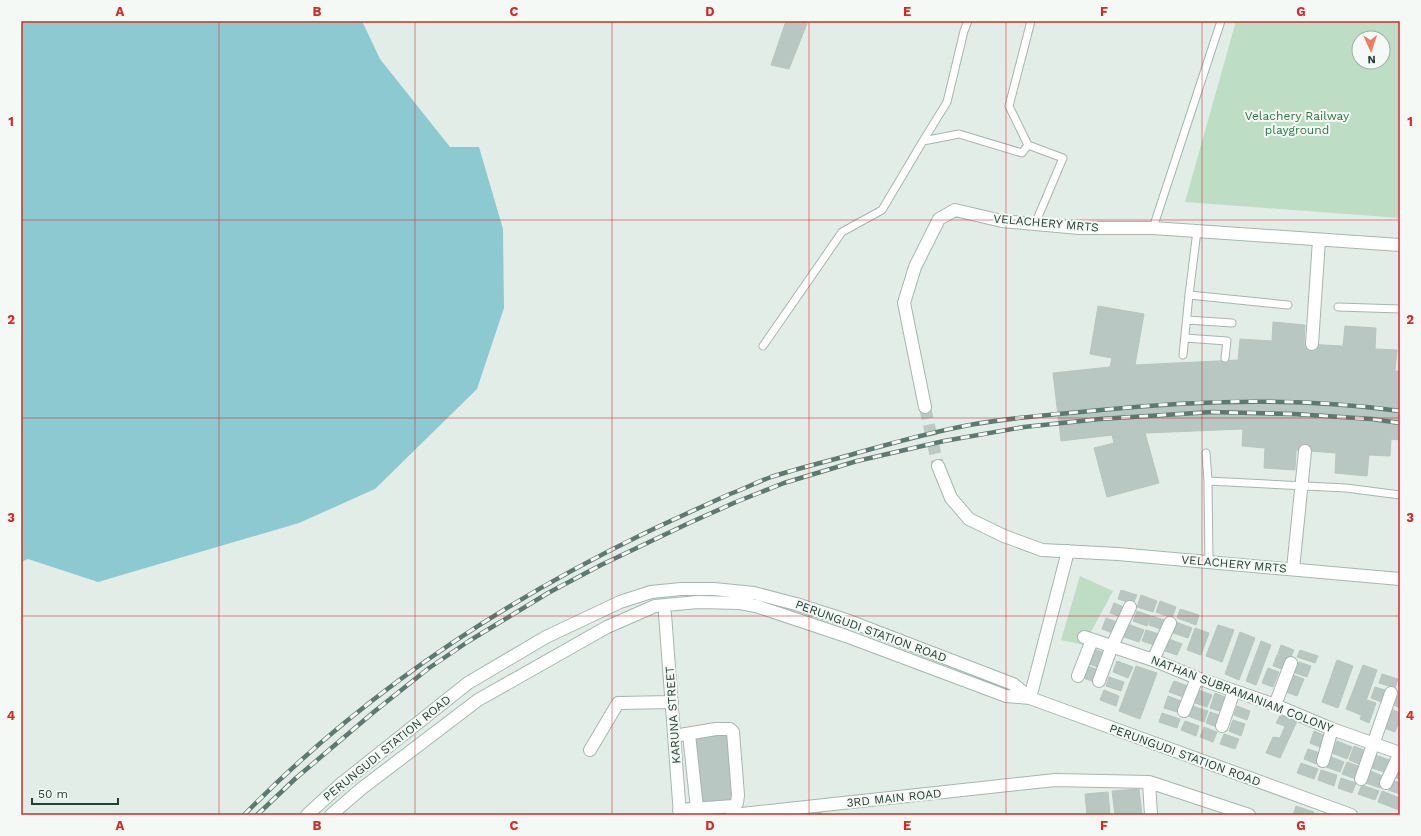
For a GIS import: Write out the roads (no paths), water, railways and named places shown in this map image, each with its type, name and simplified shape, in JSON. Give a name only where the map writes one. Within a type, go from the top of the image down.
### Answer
[{"type":"street","name":"VELACHERY MRTS","points":[[925,407],[904,303],[915,267],[939,219],[955,210],[1002,221],[1079,228],[1153,228],[1400,245]]},
{"type":"street","points":[[1312,344],[1319,240]]},
{"type":"street","points":[[1293,570],[1306,451]]},
{"type":"street","name":"VELACHERY MRTS","points":[[938,466],[951,498],[969,519],[1004,536],[1042,550],[1118,554],[1400,579]]},
{"type":"street","points":[[1030,698],[1068,552]]},
{"type":"street","name":"PERUNGUDI STATION ROAD","points":[[307,815],[342,784],[468,683],[546,637],[620,602],[651,592],[681,589],[714,589],[754,593],[796,604],[849,621],[1014,684],[1030,698]]},
{"type":"street","name":"PERUNGUDI STATION ROAD","points":[[331,815],[361,789],[478,700],[607,627],[655,606],[698,602],[740,603],[756,606],[846,636],[1006,696],[1030,698],[1346,813]]},
{"type":"street","points":[[1099,681],[1112,646],[1130,607]]},
{"type":"street","name":"KARUNA STREET","points":[[665,614],[679,812]]},
{"type":"street","points":[[1153,660],[1170,623]]},
{"type":"street","name":"NATHAN SUBRAMANIAM COLONY","points":[[1078,676],[1088,638],[1153,660],[1197,678],[1275,705],[1400,753]]},
{"type":"street","points":[[1275,705],[1291,663]]},
{"type":"street","points":[[1184,710],[1197,678]]},
{"type":"street","points":[[1222,726],[1234,691]]},
{"type":"street","points":[[1360,779],[1391,693]]},
{"type":"street","points":[[590,750],[618,703],[672,702]]},
{"type":"street","points":[[1323,761],[1332,728]]},
{"type":"street","points":[[674,736],[730,729],[732,732],[738,795],[737,803],[734,806],[679,812]]},
{"type":"street","points":[[689,734],[697,809]]},
{"type":"street","points":[[1386,783],[1400,753]]},
{"type":"street","points":[[676,760],[692,758]]},
{"type":"street","name":"3RD MAIN ROAD","points":[[732,815],[1055,780],[1149,782],[1249,815]]},
{"type":"street","points":[[1149,782],[1150,815]]},
{"type":"street","points":[[678,793],[695,791]]},
{"type":"lane","points":[[763,346],[842,232],[882,210],[947,102],[964,31],[968,21]]},
{"type":"lane","points":[[1031,21],[1009,106],[1028,145],[1063,158],[1035,224]]},
{"type":"lane","points":[[1153,228],[1221,21]]},
{"type":"lane","points":[[923,141],[959,134],[1022,153],[1028,145]]},
{"type":"lane","points":[[1183,355],[1197,231]]},
{"type":"lane","points":[[1189,295],[1288,305]]},
{"type":"lane","points":[[1338,307],[1400,309]]},
{"type":"lane","points":[[1187,320],[1232,323]]},
{"type":"lane","points":[[1185,338],[1227,341],[1225,358]]},
{"type":"lane","points":[[1206,454],[1208,481],[1209,562]]},
{"type":"lane","points":[[1208,481],[1346,488],[1400,495]]},
{"type":"water","points":[[21,21],[362,21],[380,59],[450,147],[479,147],[503,229],[504,308],[477,389],[375,489],[299,523],[98,582],[28,559],[21,562]]},
{"type":"tunnel","points":[[925,407],[938,466]]},
{"type":"railway","points":[[244,815],[288,772],[334,731],[431,657],[482,623],[588,562],[643,534],[771,477],[945,430],[975,424],[1038,416],[1213,402],[1288,402],[1400,411]]},
{"type":"railway","points":[[257,815],[296,778],[375,711],[429,668],[469,641],[548,593],[601,565],[736,502],[784,483],[857,461],[944,441],[1024,427],[1100,419],[1212,412],[1294,414],[1372,419],[1400,423]]},
{"type":"park label","name":"Velachery Railway playground","points":[[1297,123]]}]
